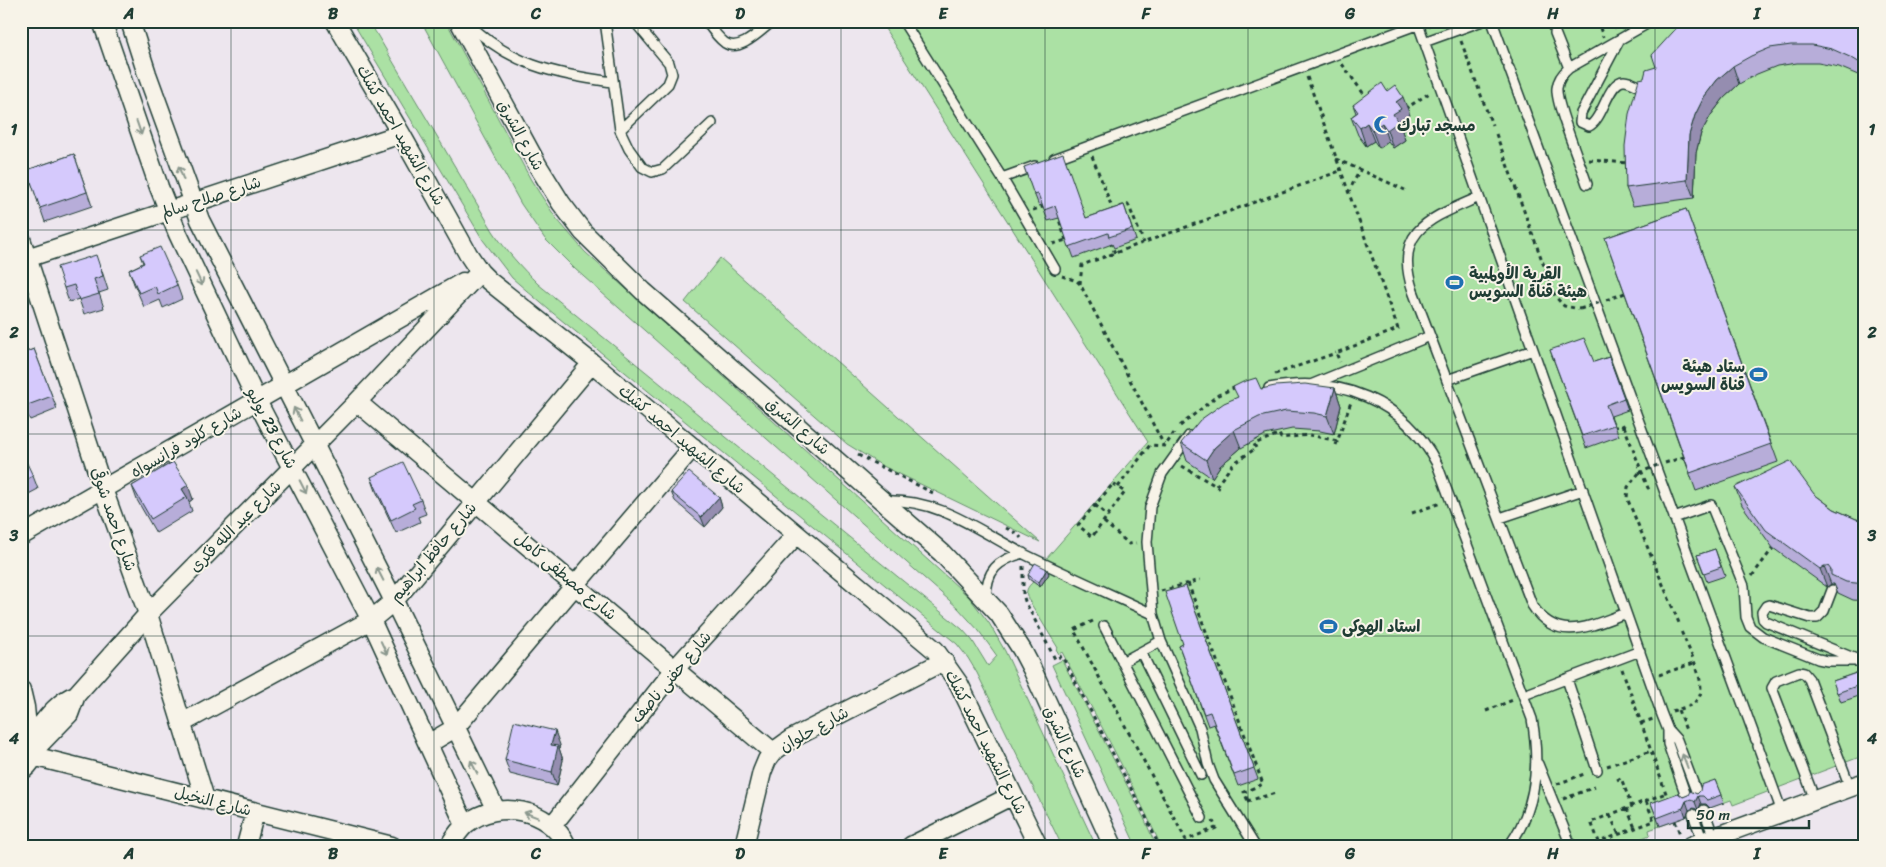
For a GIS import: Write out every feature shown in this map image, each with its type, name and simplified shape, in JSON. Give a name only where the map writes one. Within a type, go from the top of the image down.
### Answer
[{"type":"street","name":"شارع 23 يوليو","points":[[102,21],[168,212],[257,401],[371,620],[465,825]]},
{"type":"street","name":"شارع 23 يوليو","points":[[130,21],[192,204],[394,602],[496,810]]},
{"type":"street","name":"شارع الشهيد احمد كشك","points":[[335,21],[480,272],[499,290],[592,363],[796,535],[925,640],[944,661],[959,684],[1038,846]]},
{"type":"street","name":"شارع الشرق","points":[[459,21],[538,166],[561,203],[583,232],[643,291],[942,553],[999,614],[1022,650],[1113,846]]},
{"type":"street","points":[[123,82],[147,74]]},
{"type":"street","name":"شارع صلاح سالم","points":[[24,259],[401,134]]},
{"type":"street","name":"شارع احمد شوقى","points":[[21,239],[24,259],[148,614],[205,799]]},
{"type":"street","name":"شارع كلود فرانسواه","points":[[21,536],[480,272]]},
{"type":"street","name":"شارع عبد الله فكرى","points":[[21,771],[30,763],[29,744],[38,746],[69,714],[76,695],[148,614],[357,402],[480,272]]},
{"type":"street","name":"شارع حافظ ابراهيم","points":[[182,723],[371,620],[394,602],[476,500],[592,363]]},
{"type":"street","name":"شارع مصطفى كامل","points":[[357,402],[576,584],[773,752]]},
{"type":"street","points":[[428,744],[455,728],[693,447]]},
{"type":"street","name":"شارع حفنى ناصف","points":[[552,826],[675,669],[796,535]]},
{"type":"street","name":"شارع حلوان","points":[[744,846],[762,772],[773,752],[790,740],[944,661]]},
{"type":"street","points":[[21,690],[29,744]]},
{"type":"street","name":"شارع النخيل","points":[[29,744],[205,799],[392,846]]},
{"type":"street","points":[[1703,842],[1857,784]]},
{"type":"street","points":[[911,846],[1013,795]]},
{"type":"street","points":[[449,846],[465,825],[480,816],[496,810],[516,810],[535,815],[552,826],[564,839],[567,846]]},
{"type":"street","points":[[246,846],[255,812]]},
{"type":"lane","points":[[466,21],[495,46],[530,65],[569,76],[612,82]]},
{"type":"lane","points":[[605,21],[620,130],[629,149],[642,167],[652,172],[663,169],[712,123]]},
{"type":"lane","points":[[620,130],[668,84],[672,74],[669,63],[634,21]]},
{"type":"lane","points":[[706,21],[726,44],[732,46],[740,45],[773,21]]},
{"type":"lane","points":[[903,21],[1002,178],[1055,269]]},
{"type":"lane","points":[[1424,42],[1482,21]]},
{"type":"lane","points":[[1492,21],[1782,812]]},
{"type":"lane","points":[[1587,184],[1557,95],[1559,80],[1569,68],[1652,21]]},
{"type":"lane","points":[[1002,178],[1421,22],[1424,42],[1662,715],[1668,730],[1677,740],[1698,796]]},
{"type":"lane","points":[[1553,27],[1569,68]]},
{"type":"lane","points":[[1620,39],[1581,113],[1580,122],[1586,126],[1592,125],[1613,87],[1618,82],[1625,81],[1647,91]]},
{"type":"lane","points":[[1479,197],[1426,223],[1417,232],[1407,255],[1408,274],[1532,605],[1543,619],[1559,628],[1576,630],[1626,613]]},
{"type":"lane","points":[[1312,385],[1430,336]]},
{"type":"lane","points":[[1447,380],[1533,350]]},
{"type":"lane","points":[[1257,391],[1291,384],[1312,385],[1354,392],[1388,408],[1404,419],[1429,447],[1451,499],[1532,719],[1536,743],[1533,792],[1526,816],[1509,846]]},
{"type":"lane","points":[[1197,426],[1183,442],[1162,474],[1150,507],[1147,542],[1152,614],[1161,641],[1200,728],[1206,773]]},
{"type":"lane","points":[[1500,518],[1583,490]]},
{"type":"lane","points":[[883,501],[898,500],[930,506],[945,512],[1023,553],[1152,614]]},
{"type":"lane","points":[[1674,518],[1711,505],[1744,586],[1748,622],[1758,635],[1818,659],[1863,661]]},
{"type":"lane","points":[[986,598],[989,577],[994,568],[1002,561],[1023,553]]},
{"type":"lane","points":[[1832,590],[1824,611],[1817,618],[1810,618],[1769,605],[1762,612],[1763,619],[1766,622],[1863,661]]},
{"type":"lane","points":[[1104,626],[1202,818]]},
{"type":"lane","points":[[1122,662],[1161,641]]},
{"type":"lane","points":[[1524,695],[1640,650]]},
{"type":"lane","points":[[1141,652],[1206,773],[1255,846]]},
{"type":"lane","points":[[1815,800],[1772,688],[1776,681],[1797,673],[1804,673],[1808,676],[1857,784]]},
{"type":"lane","points":[[1567,679],[1597,770]]},
{"type":"lane","points":[[1668,730],[1668,744],[1687,799]]},
{"type":"lane","points":[[1536,761],[1570,846]]},
{"type":"lane","points":[[1185,783],[1206,773]]},
{"type":"lane","points":[[1703,842],[1704,810]]},
{"type":"lane","points":[[1693,814],[1703,842]]},
{"type":"path","points":[[1458,30],[1492,124]]},
{"type":"path","points":[[1336,55],[1370,103]]},
{"type":"path","points":[[1271,375],[1398,329],[1304,67]]},
{"type":"path","points":[[1405,109],[1440,86]]},
{"type":"path","points":[[1496,134],[1555,296],[1564,306],[1570,309],[1580,309],[1625,294]]},
{"type":"path","points":[[1089,146],[1113,210]]},
{"type":"path","points":[[1336,158],[1405,190]]},
{"type":"path","points":[[1599,161],[1631,164]]},
{"type":"path","points":[[1348,193],[1360,170]]},
{"type":"path","points":[[1080,284],[1082,265],[1340,171]]},
{"type":"path","points":[[1023,214],[1052,203]]},
{"type":"path","points":[[1106,213],[1128,204],[1144,242]]},
{"type":"path","points":[[1056,212],[1066,240]]},
{"type":"path","points":[[1108,236],[1115,253]]},
{"type":"path","points":[[1043,248],[1072,237]]},
{"type":"path","points":[[1055,269],[1060,275],[1077,281],[1080,284],[1171,459],[1221,489]]},
{"type":"path","points":[[1336,352],[1344,371]]},
{"type":"path","points":[[1165,446],[1180,426],[1218,395],[1243,385]]},
{"type":"path","points":[[1216,486],[1233,464],[1256,448],[1254,444],[1279,434],[1281,438],[1310,435],[1337,443],[1354,392]]},
{"type":"path","points":[[1610,425],[1615,428],[1620,427],[1638,418]]},
{"type":"path","points":[[1118,487],[1150,446],[1165,446]]},
{"type":"path","points":[[1679,623],[1627,498],[1628,487],[1639,473],[1684,456]]},
{"type":"path","points":[[1113,484],[1125,492],[1092,537],[1078,525],[1095,505],[1113,484]]},
{"type":"path","points":[[1412,513],[1451,499]]},
{"type":"path","points":[[1095,505],[1108,516]]},
{"type":"path","points":[[1104,522],[1130,544],[1147,542]]},
{"type":"path","points":[[1751,578],[1773,548]]},
{"type":"path","points":[[1188,584],[1263,784],[1244,792],[1248,801]]},
{"type":"path","points":[[1641,723],[1694,703],[1699,699],[1701,694],[1700,678],[1681,631]]},
{"type":"path","points":[[1204,646],[1211,644]]},
{"type":"path","points":[[1619,659],[1670,806]]},
{"type":"path","points":[[1486,711],[1524,695]]},
{"type":"path","points":[[1234,729],[1241,726]]},
{"type":"path","points":[[1865,733],[1863,733],[1865,738]]},
{"type":"path","points":[[1619,762],[1651,751]]},
{"type":"path","points":[[1565,781],[1576,777]]},
{"type":"path","points":[[1617,780],[1621,778],[1632,807]]},
{"type":"path","points":[[1553,802],[1595,787]]},
{"type":"path","points":[[1646,801],[1654,821],[1599,842],[1591,822],[1666,793]]},
{"type":"path","points":[[1627,808],[1635,828]]},
{"type":"path","points":[[1610,815],[1619,835]]},
{"type":"green space","points":[[352,21],[369,21],[493,231],[508,252],[532,278],[962,629],[972,640],[988,666],[997,656],[979,631],[958,608],[575,269],[545,239],[521,204],[421,21],[446,21],[531,180],[556,218],[585,252],[969,597],[989,623],[1005,651],[1096,846],[1062,846],[977,673],[957,644],[512,278],[483,240]]},
{"type":"green space","name":"القرية الأولمبية هيئة قناة السويس","points":[[880,21],[1865,21],[1865,755],[1733,805],[1731,800],[1649,830],[1650,835],[1621,846],[1161,846],[1125,772],[1062,652],[1059,654],[1056,649],[1058,648],[1028,599],[1027,594],[1028,588],[1033,582],[1029,579],[1037,567],[1042,570],[1049,561],[1046,559],[1148,442]]},
{"type":"green space","points":[[720,258],[1040,542],[881,465],[847,444],[685,302]]},
{"type":"green space","points":[[1062,660],[1144,818],[1156,846],[1136,846],[1052,665]]},
{"type":"building","points":[[1683,21],[1865,21],[1865,66],[1832,49],[1812,45],[1770,48],[1751,56],[1733,66],[1717,80],[1704,97],[1695,115],[1689,135],[1687,180],[1626,188],[1625,146],[1629,114],[1639,79],[1644,78],[1646,70],[1656,67],[1652,55]]},
{"type":"building","points":[[1382,83],[1387,91],[1395,85],[1403,97],[1396,102],[1401,109],[1393,114],[1398,122],[1387,130],[1382,123],[1372,130],[1367,123],[1360,128],[1351,117],[1358,112],[1353,105]]},
{"type":"building","points":[[1063,153],[1086,218],[1124,205],[1132,229],[1109,237],[1108,233],[1069,247],[1055,206],[1044,210],[1038,194],[1034,195],[1024,167]]},
{"type":"building","points":[[74,154],[87,192],[40,208],[27,170]]},
{"type":"building","points":[[1686,209],[1771,444],[1690,473],[1605,238]]},
{"type":"building","points":[[160,247],[177,285],[158,294],[155,286],[139,293],[129,270],[144,263],[140,255]]},
{"type":"building","points":[[96,255],[103,276],[94,279],[99,294],[79,300],[74,285],[64,288],[57,267]]},
{"type":"building","points":[[1584,338],[1594,362],[1609,357],[1624,398],[1606,405],[1614,425],[1582,436],[1550,350]]},
{"type":"building","points":[[34,349],[52,396],[25,406],[21,401],[21,354]]},
{"type":"building","points":[[1256,378],[1261,389],[1305,384],[1335,388],[1327,416],[1286,411],[1259,417],[1234,430],[1214,448],[1206,460],[1181,443],[1200,420],[1224,403],[1238,397],[1233,387]]},
{"type":"building","points":[[24,457],[33,476],[21,482],[21,459]]},
{"type":"building","points":[[1790,461],[1814,494],[1834,509],[1865,521],[1865,584],[1846,582],[1831,575],[1831,570],[1828,566],[1820,569],[1766,530],[1735,487]]},
{"type":"building","points":[[173,462],[188,485],[182,489],[187,497],[151,519],[132,486]]},
{"type":"building","points":[[403,462],[421,500],[412,504],[415,508],[391,520],[371,477]]},
{"type":"building","points":[[689,472],[719,497],[701,517],[671,492]]},
{"type":"building","points":[[1715,549],[1721,567],[1704,573],[1697,555]]},
{"type":"building","points":[[1035,563],[1047,569],[1039,582],[1028,575]]},
{"type":"building","points":[[1186,586],[1254,768],[1234,775],[1210,712],[1204,714],[1179,646],[1183,644],[1165,592]]},
{"type":"building","points":[[1865,670],[1865,683],[1837,693],[1833,681]]},
{"type":"building","points":[[514,721],[555,731],[551,745],[558,746],[552,772],[505,760]]},
{"type":"building","points":[[1715,780],[1721,795],[1707,800],[1703,796],[1698,796],[1695,802],[1691,799],[1686,801],[1683,808],[1657,818],[1651,803],[1678,793],[1683,797],[1688,795],[1690,791],[1697,794],[1700,791],[1701,785]]},
{"type":"place","name":"مسجد تبارك","points":[[1383,125]]},
{"type":"place","name":"القرية الأولمبية هيئة قناة السويس","points":[[1455,282]]},
{"type":"place","name":"ستاد هيئة قناة السويس","points":[[1759,375]]},
{"type":"place","name":"استاد الهوكى","points":[[1328,626]]}]
